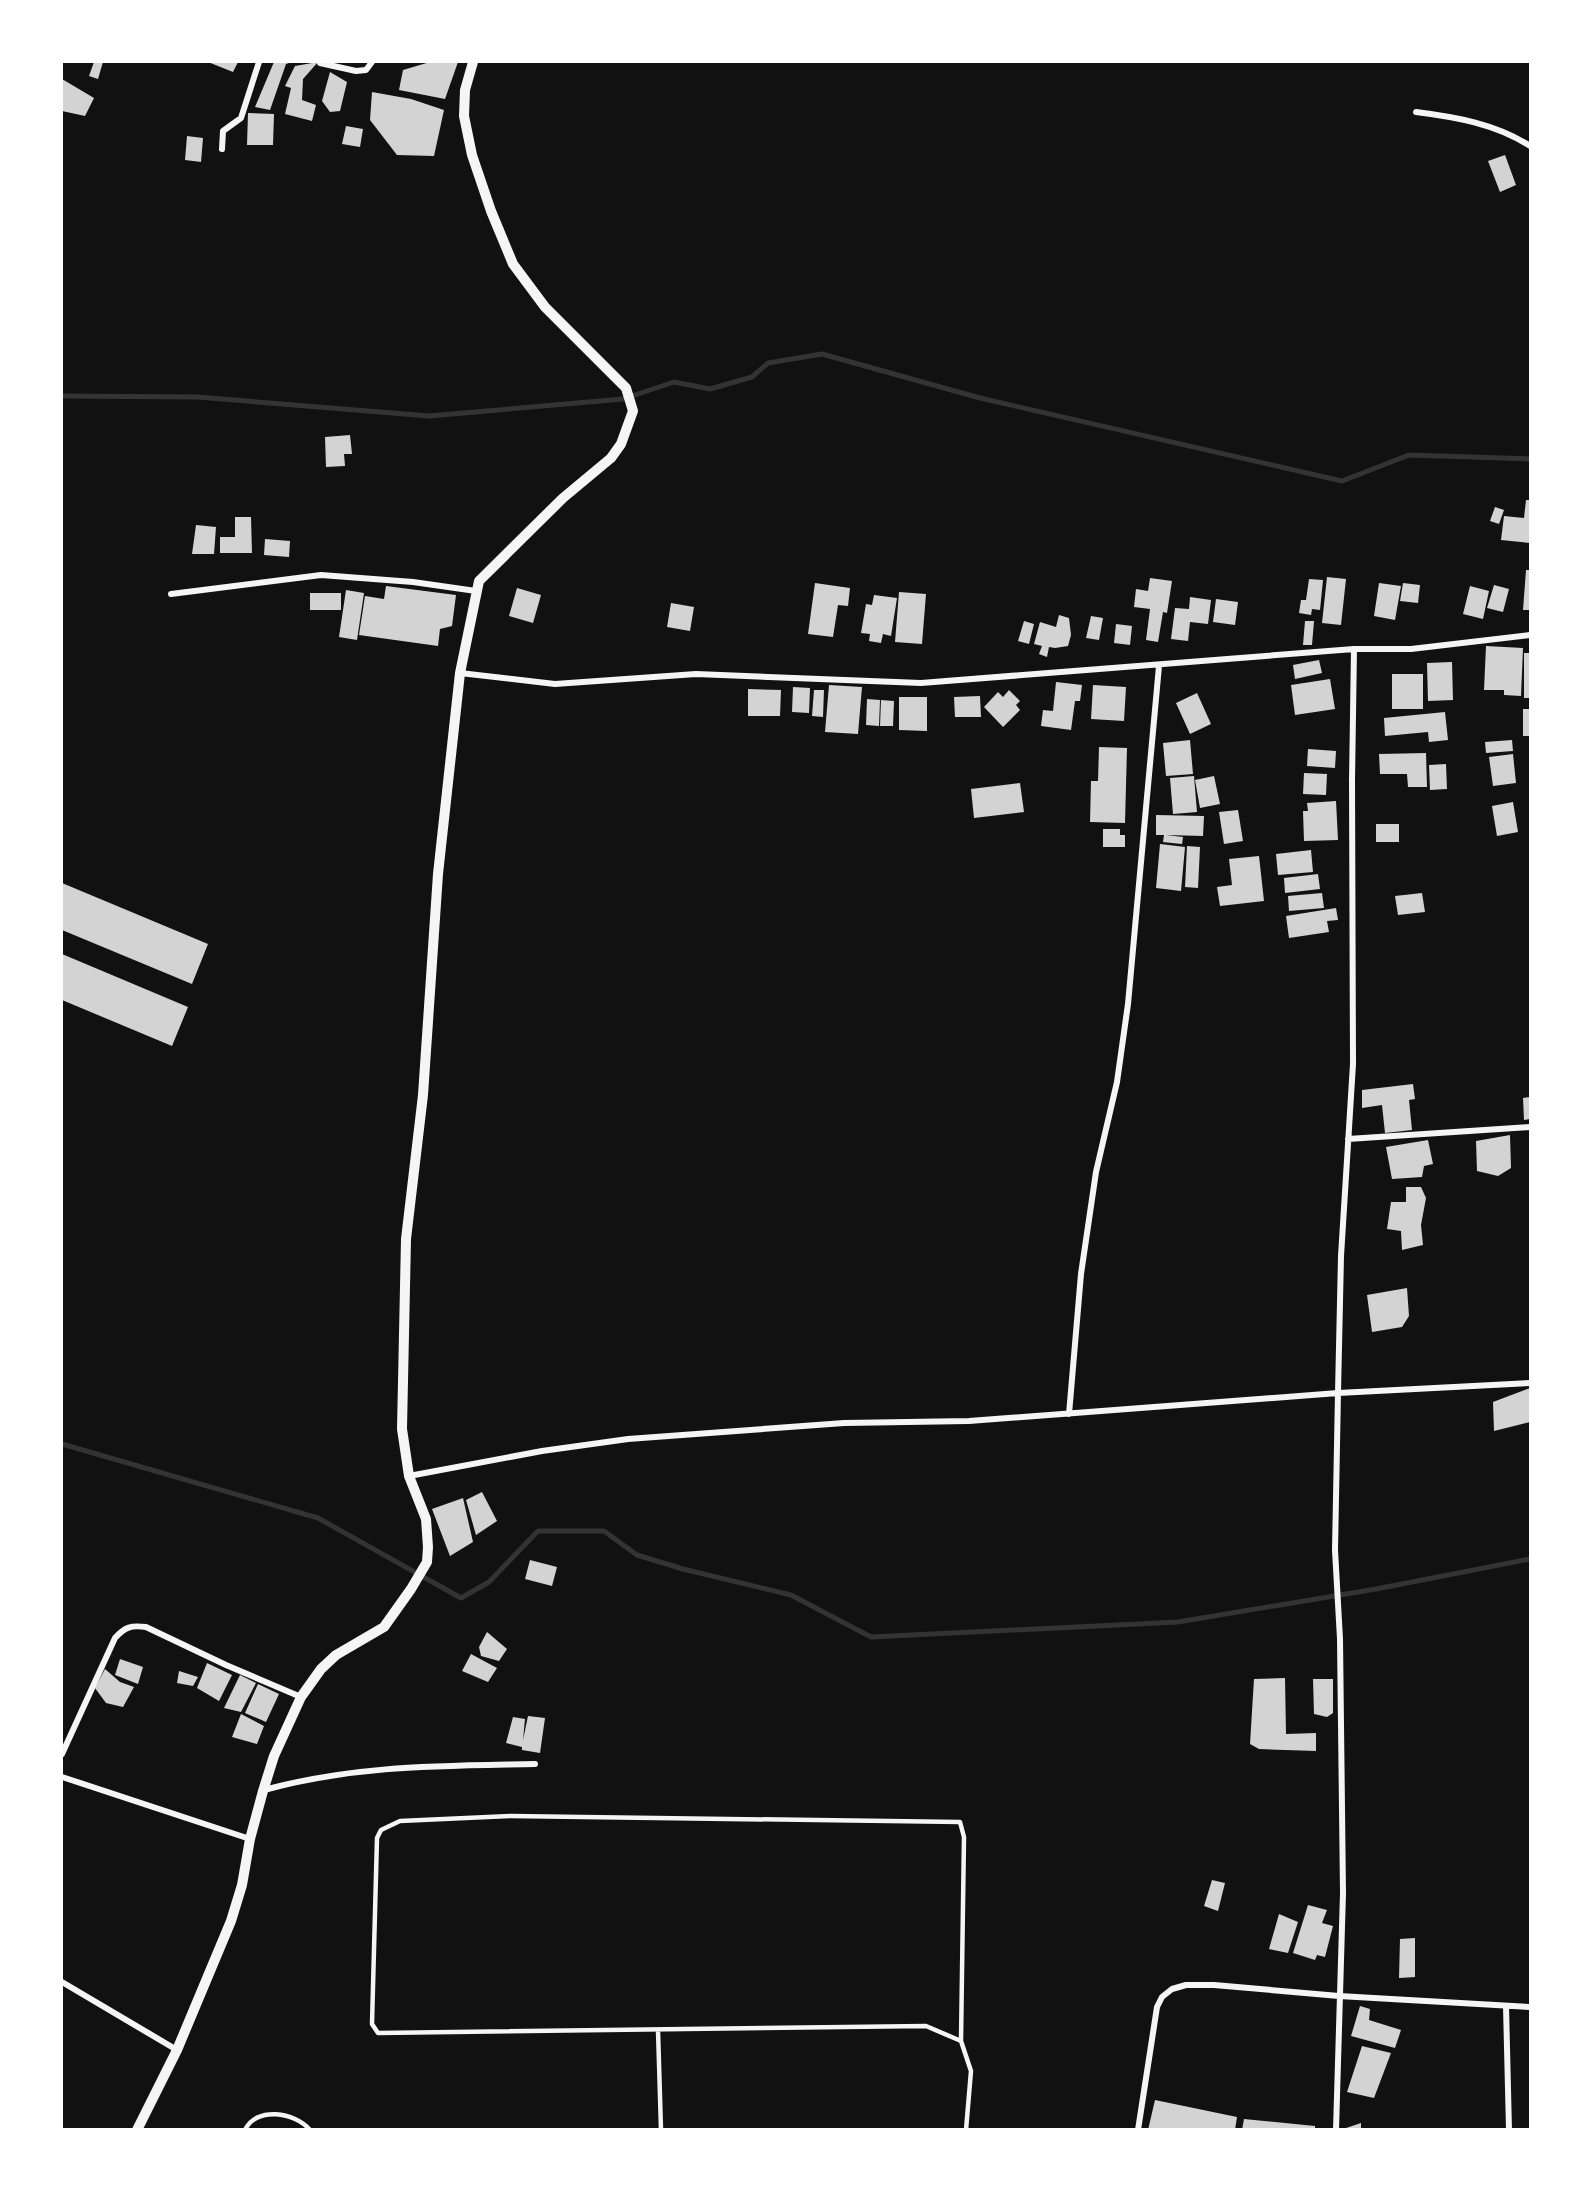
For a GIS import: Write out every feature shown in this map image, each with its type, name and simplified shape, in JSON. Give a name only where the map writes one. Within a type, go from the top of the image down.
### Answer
[{"type":"street","points":[[222,149],[223,131],[241,118],[259,62]]},
{"type":"street","points":[[320,63],[356,71],[366,70],[372,62]]},
{"type":"street","points":[[137,2130],[177,2050],[231,1921],[247,1865],[250,1839],[263,1791],[274,1756],[301,1697],[321,1669],[336,1655],[384,1627],[411,1589],[426,1562],[428,1547],[426,1519],[409,1476],[402,1418],[406,1239],[423,1095],[438,874],[460,673],[479,581],[563,498],[610,458],[621,444],[633,411],[626,388],[545,307],[513,264],[491,211],[472,155],[464,116],[465,90],[473,62]]},
{"type":"street","points":[[1416,112],[1452,117],[1494,128],[1530,146]]},
{"type":"street","points":[[171,594],[321,575],[413,582],[476,591]]},
{"type":"street","points":[[460,673],[555,684],[696,674],[921,683],[1354,649],[1411,649],[1530,635]]},
{"type":"street","points":[[1336,2130],[1343,1893],[1340,1639],[1335,1550],[1341,1256],[1353,1064],[1354,649]]},
{"type":"street","points":[[1069,1414],[1081,1274],[1096,1172],[1117,1082],[1128,1004],[1159,666]]},
{"type":"street","points":[[1348,1139],[1530,1127]]},
{"type":"street","points":[[409,1476],[542,1451],[628,1439],[844,1423],[969,1421],[1338,1393],[1530,1383]]},
{"type":"street","points":[[62,1754],[115,1638],[124,1628],[135,1625],[146,1627],[301,1697]]},
{"type":"street","points":[[263,1791],[306,1779],[369,1770],[411,1766],[535,1764]]},
{"type":"street","points":[[62,1777],[250,1839]]},
{"type":"street","points":[[62,1982],[177,2050]]},
{"type":"street","points":[[1138,2130],[1156,2007],[1162,1997],[1172,1989],[1186,1985],[1214,1984],[1339,1996],[1530,2007]]},
{"type":"street","points":[[1506,2006],[1509,2130]]},
{"type":"lane","points":[[961,2042],[926,2026],[378,2033],[372,2024],[377,1838],[381,1830],[400,1821],[510,1816],[960,1822],[964,1837],[961,2042],[971,2071],[966,2130]]},
{"type":"lane","points":[[657,2030],[662,2130]]},
{"type":"lane","points":[[245,2130],[253,2119],[263,2114],[299,2120],[310,2130]]},
{"type":"building","points":[[94,62],[103,62],[98,79],[89,76]]},
{"type":"building","points":[[208,62],[238,62],[233,72]]},
{"type":"building","points":[[274,62],[292,62],[286,64],[270,110],[255,107]]},
{"type":"building","points":[[318,62],[303,79],[302,100],[316,105],[312,121],[285,114],[291,88],[285,86],[295,66]]},
{"type":"building","points":[[430,62],[458,62],[445,99],[399,90],[403,70]]},
{"type":"building","points":[[330,72],[347,82],[340,111],[330,112],[322,101]]},
{"type":"building","points":[[62,79],[94,98],[85,116],[62,111]]},
{"type":"building","points":[[372,92],[411,99],[444,110],[434,156],[397,155],[370,120]]},
{"type":"building","points":[[248,113],[274,114],[273,145],[247,145]]},
{"type":"building","points":[[346,126],[363,129],[360,147],[342,144]]},
{"type":"building","points":[[187,136],[203,138],[201,162],[185,160]]},
{"type":"building","points":[[1505,155],[1516,185],[1500,192],[1488,161]]},
{"type":"building","points":[[350,435],[352,454],[344,454],[345,466],[326,467],[325,437]]},
{"type":"building","points":[[1526,500],[1530,500],[1530,543],[1501,540],[1504,516],[1524,518]]},
{"type":"building","points":[[1495,507],[1504,510],[1499,524],[1490,521]]},
{"type":"building","points":[[235,517],[251,517],[252,553],[220,553],[220,537],[235,537]]},
{"type":"building","points":[[196,525],[216,527],[214,554],[192,554]]},
{"type":"building","points":[[265,539],[290,541],[289,557],[264,555]]},
{"type":"building","points":[[1526,570],[1530,570],[1530,610],[1523,610]]},
{"type":"building","points":[[1327,577],[1346,579],[1341,625],[1322,623]]},
{"type":"building","points":[[1150,578],[1172,581],[1167,613],[1163,612],[1158,642],[1146,640],[1150,609],[1134,607],[1136,589],[1148,591]]},
{"type":"building","points":[[1309,579],[1323,580],[1320,610],[1312,609],[1311,615],[1299,613],[1301,600],[1306,600]]},
{"type":"building","points":[[815,583],[850,588],[848,606],[838,605],[833,637],[808,634]]},
{"type":"building","points":[[1379,583],[1401,586],[1395,620],[1374,616]]},
{"type":"building","points":[[1403,583],[1420,585],[1418,603],[1400,601]]},
{"type":"building","points":[[1494,585],[1509,589],[1503,612],[1487,608]]},
{"type":"building","points":[[386,586],[456,595],[452,626],[440,629],[438,646],[359,635],[365,596],[384,599]]},
{"type":"building","points":[[1470,586],[1489,591],[1483,619],[1463,614]]},
{"type":"building","points":[[517,588],[541,595],[533,623],[509,616]]},
{"type":"building","points":[[346,590],[364,593],[357,640],[339,637]]},
{"type":"building","points":[[899,592],[926,594],[922,644],[895,642]]},
{"type":"building","points":[[310,593],[341,593],[341,610],[310,610]]},
{"type":"building","points":[[874,595],[897,598],[891,636],[883,634],[881,643],[869,641],[870,634],[861,633],[866,604],[872,605]]},
{"type":"building","points":[[1190,597],[1211,600],[1208,624],[1190,622],[1188,641],[1171,639],[1175,608],[1189,609]]},
{"type":"building","points":[[1216,599],[1238,602],[1235,625],[1213,622]]},
{"type":"building","points":[[671,603],[694,607],[690,631],[667,627]]},
{"type":"building","points":[[1059,615],[1069,618],[1071,635],[1068,646],[1049,647],[1047,657],[1039,654],[1042,646],[1034,644],[1040,622],[1056,627]]},
{"type":"building","points":[[1091,616],[1103,618],[1099,640],[1086,638]]},
{"type":"building","points":[[1024,621],[1034,624],[1029,644],[1018,641]]},
{"type":"building","points":[[1305,621],[1314,621],[1312,645],[1303,645]]},
{"type":"building","points":[[1116,624],[1132,626],[1130,645],[1114,643]]},
{"type":"building","points":[[1486,646],[1523,648],[1521,696],[1504,695],[1504,690],[1484,690]]},
{"type":"building","points":[[1524,653],[1530,653],[1530,698],[1524,698]]},
{"type":"building","points":[[1319,660],[1322,673],[1295,679],[1293,665]]},
{"type":"building","points":[[1452,662],[1453,700],[1428,701],[1427,663]]},
{"type":"building","points":[[1392,674],[1423,674],[1423,709],[1392,709]]},
{"type":"building","points":[[1330,679],[1335,709],[1295,715],[1291,685]]},
{"type":"building","points":[[1056,682],[1082,685],[1080,701],[1075,701],[1071,730],[1041,726],[1043,710],[1053,711]]},
{"type":"building","points":[[829,685],[862,687],[858,734],[825,732]]},
{"type":"building","points":[[1093,685],[1126,687],[1124,721],[1091,719]]},
{"type":"building","points":[[793,687],[810,688],[809,713],[792,712]]},
{"type":"building","points":[[748,689],[781,690],[780,716],[748,716]]},
{"type":"building","points":[[814,690],[824,690],[823,717],[812,716]]},
{"type":"building","points":[[1009,690],[1020,701],[1016,705],[1020,710],[1003,727],[984,707],[998,692],[1003,697]]},
{"type":"building","points":[[1197,693],[1211,724],[1190,734],[1176,703]]},
{"type":"building","points":[[980,696],[981,717],[955,717],[954,697]]},
{"type":"building","points":[[899,697],[927,697],[927,731],[899,730]]},
{"type":"building","points":[[867,699],[880,700],[879,726],[866,725]]},
{"type":"building","points":[[881,700],[894,701],[893,726],[880,726]]},
{"type":"building","points":[[1523,709],[1530,709],[1530,736],[1523,736]]},
{"type":"building","points":[[1445,712],[1448,740],[1429,742],[1428,732],[1385,736],[1384,718]]},
{"type":"building","points":[[1190,740],[1193,774],[1166,776],[1163,743]]},
{"type":"building","points":[[1512,740],[1513,751],[1486,753],[1485,742]]},
{"type":"building","points":[[1099,747],[1127,748],[1125,823],[1090,822],[1091,781],[1098,781]]},
{"type":"building","points":[[1308,749],[1336,751],[1335,768],[1307,766]]},
{"type":"building","points":[[1426,753],[1427,787],[1408,787],[1407,774],[1380,774],[1379,754]]},
{"type":"building","points":[[1513,754],[1516,783],[1493,786],[1489,757]]},
{"type":"building","points":[[1446,764],[1447,789],[1430,790],[1429,765]]},
{"type":"building","points":[[1304,773],[1327,774],[1326,795],[1303,794]]},
{"type":"building","points":[[1194,776],[1197,812],[1173,814],[1170,778]]},
{"type":"building","points":[[1214,776],[1220,804],[1200,808],[1195,780]]},
{"type":"building","points":[[1020,783],[1024,812],[974,818],[971,789]]},
{"type":"building","points":[[1336,801],[1338,840],[1304,841],[1303,811],[1308,811],[1307,803]]},
{"type":"building","points":[[1513,802],[1518,832],[1497,836],[1492,806]]},
{"type":"building","points":[[1238,810],[1243,841],[1224,844],[1219,812]]},
{"type":"building","points":[[1156,815],[1204,816],[1203,836],[1166,835],[1183,837],[1182,844],[1163,842],[1164,835],[1156,835]]},
{"type":"building","points":[[1376,824],[1399,824],[1399,842],[1376,842]]},
{"type":"building","points":[[1103,829],[1120,829],[1120,835],[1125,835],[1125,847],[1103,847]]},
{"type":"building","points":[[1160,844],[1185,847],[1181,891],[1156,888]]},
{"type":"building","points":[[1187,846],[1200,847],[1198,888],[1185,887]]},
{"type":"building","points":[[1311,850],[1313,872],[1278,875],[1276,854]]},
{"type":"building","points":[[1259,856],[1264,901],[1220,906],[1217,887],[1232,885],[1229,859]]},
{"type":"building","points":[[1318,874],[1320,889],[1285,893],[1284,878]]},
{"type":"building","points":[[62,883],[208,944],[192,984],[62,930]]},
{"type":"building","points":[[1322,893],[1324,908],[1289,911],[1288,896]]},
{"type":"building","points":[[1422,893],[1425,912],[1398,915],[1395,896]]},
{"type":"building","points":[[1336,908],[1338,920],[1327,921],[1329,932],[1289,938],[1286,916]]},
{"type":"building","points":[[62,954],[188,1007],[172,1046],[62,1000]]},
{"type":"building","points":[[1413,1084],[1415,1099],[1409,1100],[1412,1130],[1385,1133],[1382,1105],[1362,1108],[1362,1090]]},
{"type":"building","points":[[1530,1097],[1530,1119],[1524,1120],[1523,1098]]},
{"type":"building","points":[[1510,1135],[1511,1168],[1498,1176],[1477,1171],[1476,1141]]},
{"type":"building","points":[[1428,1140],[1433,1164],[1424,1166],[1422,1177],[1392,1179],[1386,1147]]},
{"type":"building","points":[[1406,1187],[1421,1187],[1426,1198],[1421,1225],[1423,1245],[1402,1250],[1401,1231],[1387,1229],[1391,1202],[1406,1202]]},
{"type":"building","points":[[1407,1288],[1409,1316],[1402,1327],[1372,1332],[1367,1295]]},
{"type":"building","points":[[1530,1388],[1530,1422],[1494,1431],[1493,1402]]},
{"type":"building","points":[[482,1492],[497,1521],[476,1535],[466,1500]]},
{"type":"building","points":[[463,1498],[473,1542],[450,1556],[432,1509]]},
{"type":"building","points":[[530,1560],[557,1567],[552,1586],[525,1579]]},
{"type":"building","points":[[487,1632],[507,1649],[499,1661],[481,1656],[479,1647]]},
{"type":"building","points":[[471,1654],[497,1668],[488,1682],[462,1671]]},
{"type":"building","points":[[120,1659],[143,1667],[138,1684],[115,1675]]},
{"type":"building","points":[[207,1663],[232,1675],[219,1701],[197,1688]]},
{"type":"building","points":[[105,1669],[120,1682],[134,1687],[123,1707],[106,1703],[95,1688]]},
{"type":"building","points":[[179,1671],[198,1677],[193,1686],[177,1683]]},
{"type":"building","points":[[240,1675],[256,1683],[241,1712],[224,1708]]},
{"type":"building","points":[[1285,1678],[1286,1734],[1316,1733],[1316,1751],[1259,1749],[1250,1744],[1254,1679]]},
{"type":"building","points":[[1313,1679],[1333,1679],[1333,1713],[1327,1717],[1314,1714]]},
{"type":"building","points":[[258,1684],[279,1694],[266,1722],[245,1713]]},
{"type":"building","points":[[241,1714],[264,1726],[257,1744],[232,1737]]},
{"type":"building","points":[[528,1716],[545,1718],[540,1753],[522,1750],[522,1747],[506,1743],[513,1717],[525,1719],[523,1740]]},
{"type":"building","points":[[1212,1880],[1225,1883],[1218,1911],[1204,1906]]},
{"type":"building","points":[[1308,1905],[1327,1910],[1322,1923],[1333,1926],[1325,1957],[1317,1955],[1315,1960],[1293,1953]]},
{"type":"building","points":[[1279,1914],[1298,1922],[1288,1953],[1269,1949]]},
{"type":"building","points":[[1415,1938],[1415,1977],[1399,1978],[1400,1939]]},
{"type":"building","points":[[1360,2006],[1370,2009],[1369,2020],[1401,2030],[1395,2048],[1351,2036]]},
{"type":"building","points":[[1362,2046],[1391,2053],[1374,2098],[1347,2092]]},
{"type":"building","points":[[1155,2100],[1237,2117],[1235,2130],[1148,2130]]},
{"type":"building","points":[[1244,2119],[1315,2126],[1315,2130],[1242,2130]]},
{"type":"building","points":[[1361,2123],[1361,2130],[1343,2129]]},
{"type":"waterway","points":[[62,396],[197,397],[429,416],[623,399],[674,382],[710,389],[752,377],[768,363],[822,354],[980,398],[1342,481],[1409,455],[1530,459]]},
{"type":"waterway","points":[[62,1444],[318,1518],[461,1598],[489,1582],[538,1531],[604,1531],[637,1555],[683,1569],[791,1595],[871,1637],[1178,1622],[1376,1589],[1530,1559]]}]
